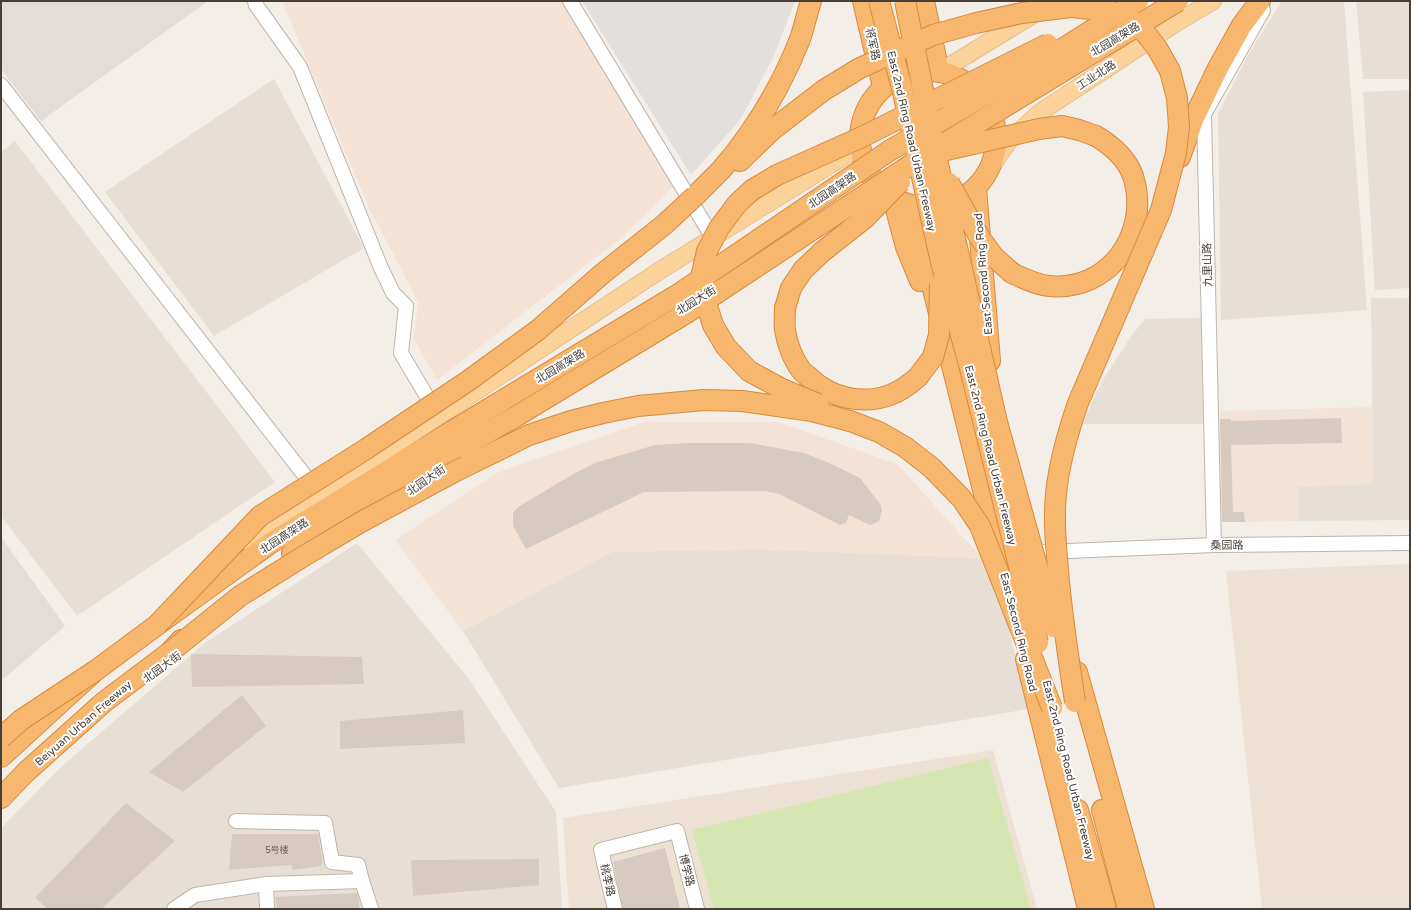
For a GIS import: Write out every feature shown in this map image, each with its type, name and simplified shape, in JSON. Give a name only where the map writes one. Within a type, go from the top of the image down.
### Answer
[{"type":"highway","points":[[157,625],[260,516],[366,449],[468,381],[538,330],[602,274],[665,224],[695,196],[720,170],[745,139],[765,110],[783,77],[800,38],[811,1]]},
{"type":"highway","name":"将军路","points":[[863,1],[883,88]]},
{"type":"highway","name":"East 2nd Ring Road Urban Freeway","points":[[879,1],[902,88],[941,262],[970,368],[1046,676],[1052,708],[1083,831],[1106,909]]},
{"type":"highway","name":"East 2nd Ring Road Urban Freeway","points":[[905,1],[933,159],[997,422],[1074,702],[1128,909]]},
{"type":"highway","points":[[924,1],[939,72]]},
{"type":"highway","points":[[1052,708],[980,526],[962,499],[932,468],[905,447],[879,432],[819,404],[782,389],[749,371],[726,347],[713,325],[703,294],[702,273],[707,251],[719,228],[737,204],[752,190],[777,175],[871,133],[1047,45],[1130,1]]},
{"type":"highway","name":"北园高架路","points":[[1,757],[95,671],[272,542],[677,295],[889,151],[1040,63],[1138,1]]},
{"type":"highway","name":"北园高架路","points":[[169,653],[222,599],[325,531],[688,312],[933,159],[1178,1]]},
{"type":"highway","points":[[1074,702],[1059,587],[1055,533],[1056,494],[1061,461],[1078,403],[1161,210],[1193,120],[1218,68],[1242,25],[1260,1]]},
{"type":"highway","points":[[695,196],[724,176],[772,130],[824,90],[871,62],[933,35],[976,23],[1022,13],[1071,7],[1110,11],[1139,25],[1157,48],[1170,71],[1177,98],[1179,127],[1176,153],[1161,210]]},
{"type":"highway","points":[[919,71],[939,72],[962,80],[981,96],[993,118],[996,142],[992,165],[976,188],[954,202],[933,207],[912,205],[893,198],[877,185],[859,147],[861,125],[869,104],[883,88],[900,77],[919,71]]},
{"type":"highway","points":[[933,159],[980,238],[994,257],[1012,272],[1029,281],[1048,286],[1071,286],[1091,280],[1111,266],[1133,233],[1138,212],[1136,190],[1132,174],[1121,156],[1110,145],[1096,136],[1079,130],[1062,126],[1039,129],[933,159],[865,218],[822,252],[803,270],[791,288],[785,308],[784,329],[792,353],[801,370],[816,384],[830,392],[847,398],[867,399],[889,395],[905,388],[918,377],[933,357],[939,335],[941,262]]},
{"type":"highway","name":"East Second Ring Road","points":[[976,188],[990,361]]},
{"type":"highway","name":"East Second Ring Road","points":[[893,198],[906,247],[949,356]]},
{"type":"highway","name":"East Second Ring Road","points":[[954,202],[967,267],[990,361],[1144,909]]},
{"type":"highway","name":"East Second Ring Road","points":[[912,205],[1088,909]]},
{"type":"highway","points":[[169,653],[240,596],[342,533],[454,472],[529,435],[571,421],[603,413],[653,405],[704,400],[742,401],[812,411],[850,421],[879,432]]},
{"type":"highway","name":"Beiyuan Urban Freeway","points":[[1,798],[26,772],[104,702],[169,653]]},
{"type":"highway","points":[[1,738],[21,720],[95,671]]},
{"type":"highway","points":[[1,802],[26,772]]},
{"type":"main road","points":[[939,72],[1057,1]]},
{"type":"main road","name":"工业北路","points":[[992,165],[1009,142],[1039,112],[1176,23],[1213,1]]},
{"type":"main road","points":[[1,753],[112,654],[232,559],[320,495],[659,271],[859,147]]},
{"type":"main road","name":"北园大街","points":[[1,808],[103,710],[178,656],[243,603],[346,537],[547,395],[877,185]]},
{"type":"street","points":[[255,1],[256,5],[300,67],[381,268],[393,292],[406,306],[401,354],[432,405]]},
{"type":"street","points":[[570,1],[713,238]]},
{"type":"street","name":"九里山路","points":[[1214,546],[1204,114],[1268,1]]},
{"type":"street","points":[[1,85],[320,495]]},
{"type":"street","name":"桑园路","points":[[1043,552],[1214,546],[1410,542]]},
{"type":"street","points":[[236,821],[325,823],[332,862],[358,865],[370,909]]},
{"type":"street","name":"博学路","points":[[601,850],[677,831],[697,909]]},
{"type":"street","name":"桃李路","points":[[601,850],[615,909]]},
{"type":"street","points":[[174,909],[194,894],[266,884],[362,881]]},
{"type":"street","points":[[266,884],[267,909]]},
{"type":"shaded area","points":[[1,1],[208,1],[41,121],[1,69]]},
{"type":"shaded area","points":[[282,1],[569,1],[677,183],[622,237],[437,380],[414,339],[418,301],[369,208]]},
{"type":"shaded area","points":[[582,1],[795,1],[773,58],[740,120],[691,175]]},
{"type":"shaded area","points":[[1282,1],[1344,1],[1367,310],[1221,320],[1218,114],[1249,53]]},
{"type":"shaded area","points":[[1356,1],[1410,1],[1410,79],[1363,79]]},
{"type":"shaded area","points":[[274,79],[364,248],[214,336],[105,192]]},
{"type":"shaded area","points":[[1410,90],[1410,288],[1375,290],[1363,92]]},
{"type":"shaded area","points":[[15,141],[275,482],[77,616],[1,516],[1,152]]},
{"type":"shaded area","points":[[1371,298],[1410,298],[1410,520],[1298,521],[1298,486],[1373,484]]},
{"type":"shaded area","points":[[1201,318],[1204,424],[1083,424],[1103,380],[1132,335],[1145,319]]},
{"type":"shaded area","points":[[1372,407],[1373,484],[1298,486],[1298,521],[1222,522],[1220,411]]},
{"type":"shaded area","points":[[644,422],[778,422],[897,464],[982,558],[756,549],[612,552],[463,631],[395,540],[499,472]]},
{"type":"shaded area","points":[[1,537],[65,626],[1,681]]},
{"type":"shaded area","points":[[357,543],[469,679],[556,812],[562,909],[1,909],[1,828],[61,767],[205,643]]},
{"type":"shaded area","points":[[756,549],[982,558],[1008,625],[1028,709],[559,788],[463,631],[612,552]]},
{"type":"shaded area","points":[[1410,564],[1410,909],[1262,909],[1226,571]]},
{"type":"shaded area","points":[[993,750],[1037,909],[569,909],[563,818]]},
{"type":"green space","points":[[988,758],[1031,909],[714,909],[692,830]]},
{"type":"building","points":[[1341,418],[1342,443],[1231,445],[1233,512],[1244,512],[1245,522],[1222,522],[1220,419],[1231,419],[1231,421]]},
{"type":"building","points":[[687,443],[750,443],[804,453],[829,463],[860,478],[880,504],[882,510],[879,521],[870,525],[849,515],[846,523],[840,525],[779,494],[765,491],[644,492],[526,549],[513,526],[513,513],[518,507],[575,473],[595,463],[655,445]]},
{"type":"building","points":[[191,654],[362,657],[364,684],[192,687]]},
{"type":"building","points":[[242,695],[266,726],[183,792],[149,772]]},
{"type":"building","points":[[463,710],[465,743],[340,749],[340,721]]},
{"type":"building","points":[[126,803],[175,841],[101,909],[48,909],[35,898]]},
{"type":"building","points":[[232,834],[318,834],[322,866],[293,870],[291,865],[229,870]]},
{"type":"building","points":[[665,848],[680,909],[623,909],[613,862]]},
{"type":"building","points":[[539,859],[539,885],[413,896],[411,860]]},
{"type":"building","points":[[357,893],[359,909],[277,909],[275,897]]}]
